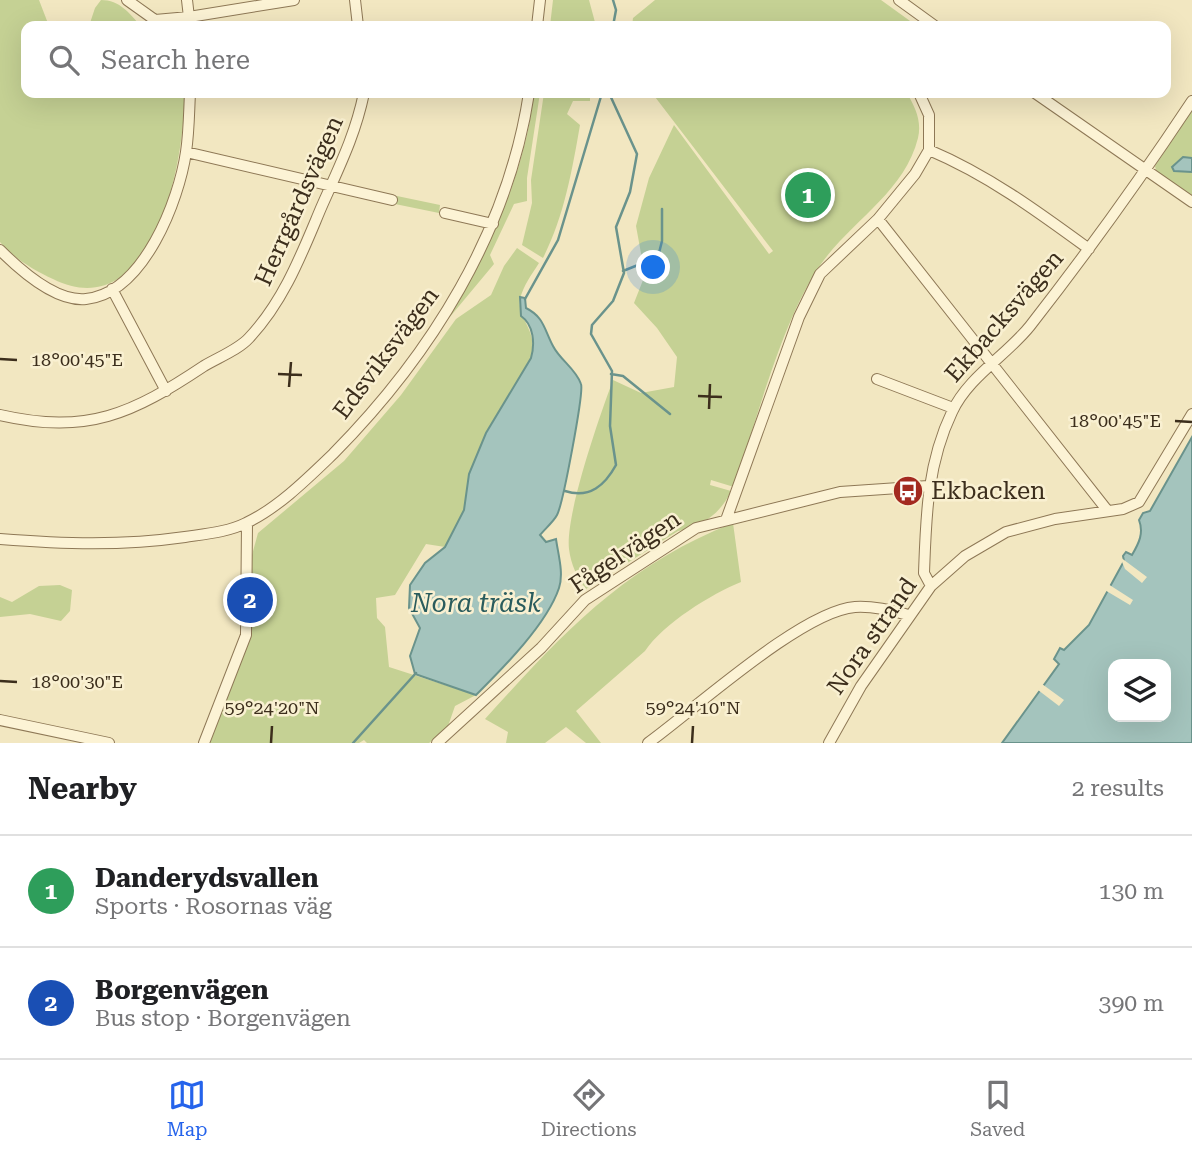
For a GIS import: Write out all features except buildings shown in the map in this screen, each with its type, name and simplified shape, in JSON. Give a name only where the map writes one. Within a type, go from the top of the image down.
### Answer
[{"type":"street","points":[[127,0],[155,20],[172,21]]},
{"type":"street","points":[[187,0],[190,21]]},
{"type":"street","points":[[195,21],[294,0]]},
{"type":"street","points":[[355,0],[357,21]]},
{"type":"street","points":[[538,21],[540,0]]},
{"type":"street","points":[[899,0],[927,21]]},
{"type":"street","points":[[0,250],[13,263],[59,294],[86,299],[111,289],[139,265],[166,220],[186,152],[190,98]]},
{"type":"street","name":"Herrgårdsvägen","points":[[0,415],[39,424],[84,421],[123,412],[166,391],[248,340],[273,309],[292,276],[356,130],[362,98]]},
{"type":"street","name":"Edsviksvägen","points":[[0,538],[104,545],[199,535],[247,523],[316,471],[369,418],[409,366],[451,304],[493,225],[520,141],[528,98]]},
{"type":"street","points":[[726,520],[799,317],[820,274],[878,219],[915,174],[929,150],[929,115],[921,98]]},
{"type":"street","points":[[1045,98],[1192,202]]},
{"type":"street","name":"Ekbacksvägen","points":[[931,586],[924,573],[928,486],[941,436],[953,408],[1028,329],[1146,170],[1192,101]]},
{"type":"street","points":[[929,150],[970,167],[1012,193],[1089,249]]},
{"type":"street","points":[[186,152],[392,201]]},
{"type":"street","points":[[444,213],[493,225]]},
{"type":"street","points":[[878,219],[1107,510]]},
{"type":"street","points":[[111,289],[166,391]]},
{"type":"street","points":[[877,379],[953,408]]},
{"type":"street","name":"Nora strand","points":[[829,743],[908,615],[931,586],[965,556],[1006,532],[1031,524],[1123,509],[1139,502],[1192,414]]},
{"type":"street","name":"Fågelvägen","points":[[436,743],[541,648],[585,600],[617,576],[696,528],[840,492],[928,486]]},
{"type":"street","points":[[204,743],[246,635],[247,523]]},
{"type":"street","points":[[652,742],[756,660],[812,623],[854,607],[908,615]]},
{"type":"street","points":[[0,720],[109,743]]},
{"type":"green space","points":[[0,0],[39,0],[47,21],[21,21],[21,98],[184,98],[178,158],[170,195],[156,230],[138,260],[116,280],[87,288],[53,279],[24,263],[0,242]]},
{"type":"green space","points":[[101,0],[114,2],[136,21],[91,21]]},
{"type":"green space","points":[[553,0],[589,0],[595,21],[551,21]]},
{"type":"green space","points":[[655,0],[881,0],[910,21],[633,21]]},
{"type":"green space","points":[[533,98],[539,98],[527,178],[527,201],[514,204],[490,255],[494,264],[449,318],[478,265],[503,210],[523,152]]},
{"type":"green space","points":[[543,98],[590,98],[590,101],[573,101],[567,114],[580,125],[562,210],[543,258],[522,245],[532,203],[531,180]]},
{"type":"green space","points":[[656,98],[910,98],[919,126],[911,157],[889,190],[833,248],[807,287],[782,341],[734,487],[711,480],[710,485],[731,491],[727,499],[710,518],[678,531],[586,589],[571,560],[569,533],[585,465],[613,380],[641,393],[674,387],[677,357],[657,328],[634,303],[645,275],[636,226],[649,178],[674,125],[769,254],[773,251]]},
{"type":"green space","points":[[1192,111],[1192,198],[1157,174],[1155,166]]},
{"type":"green space","points":[[397,196],[440,205],[439,213],[395,204]]},
{"type":"green space","points":[[517,248],[539,263],[525,285],[520,299],[532,340],[531,358],[486,433],[469,474],[464,510],[445,547],[426,544],[395,595],[376,598],[377,618],[385,627],[389,667],[476,695],[455,706],[447,729],[429,743],[367,743],[364,740],[359,743],[210,743],[244,652],[252,622],[252,555],[258,533],[344,461],[401,395],[456,319],[491,295],[504,266]]},
{"type":"green space","points":[[733,523],[741,582],[702,602],[675,620],[645,651],[576,711],[601,743],[586,743],[566,727],[545,743],[506,743],[508,732],[485,719],[569,631],[597,605],[659,560],[694,540]]},
{"type":"green space","points":[[60,585],[72,590],[70,611],[61,621],[30,614],[0,617],[0,597],[12,602],[39,586]]},
{"type":"water","points":[[1183,157],[1192,158],[1192,172],[1174,171],[1172,167]]},
{"type":"water","name":"Nora träsk","points":[[520,297],[525,298],[526,308],[540,319],[556,351],[581,384],[576,426],[560,507],[556,517],[540,535],[546,542],[556,539],[561,570],[560,582],[553,602],[535,631],[476,695],[415,674],[410,656],[420,628],[409,608],[410,585],[425,563],[445,547],[464,510],[469,474],[486,433],[531,358],[532,335],[529,324],[521,316]]},
{"type":"water","points":[[1192,437],[1192,743],[1002,743],[1059,664],[1054,659],[1060,648],[1064,650],[1089,625],[1124,561],[1123,556],[1126,552],[1132,555],[1141,534],[1139,520],[1143,513],[1150,511]]},
{"type":"pier","points":[[1120,557],[1147,577],[1142,583],[1125,569]]},
{"type":"pier","points":[[1108,584],[1133,600],[1130,605],[1103,589]]},
{"type":"pier","points":[[1042,684],[1064,700],[1059,706],[1038,690]]},
{"type":"waterway","points":[[613,0],[616,10],[614,21]]},
{"type":"waterway","points":[[525,299],[558,240],[601,98]]},
{"type":"waterway","points":[[565,491],[582,493],[596,489],[616,465],[610,426],[612,371],[591,334],[592,325],[613,301],[624,273],[616,227],[630,192],[637,154],[611,98]]},
{"type":"waterway","points":[[623,271],[658,257],[662,241],[662,209]]},
{"type":"waterway","points":[[611,374],[623,376],[670,414]]},
{"type":"waterway","points":[[353,743],[416,673]]},
{"type":"place","name":"Danderydsvallen","points":[[808,195]]},
{"type":"place","name":"Ekbacken","points":[[908,491]]},
{"type":"place","name":"Borgenvägen","points":[[250,600]]}]
